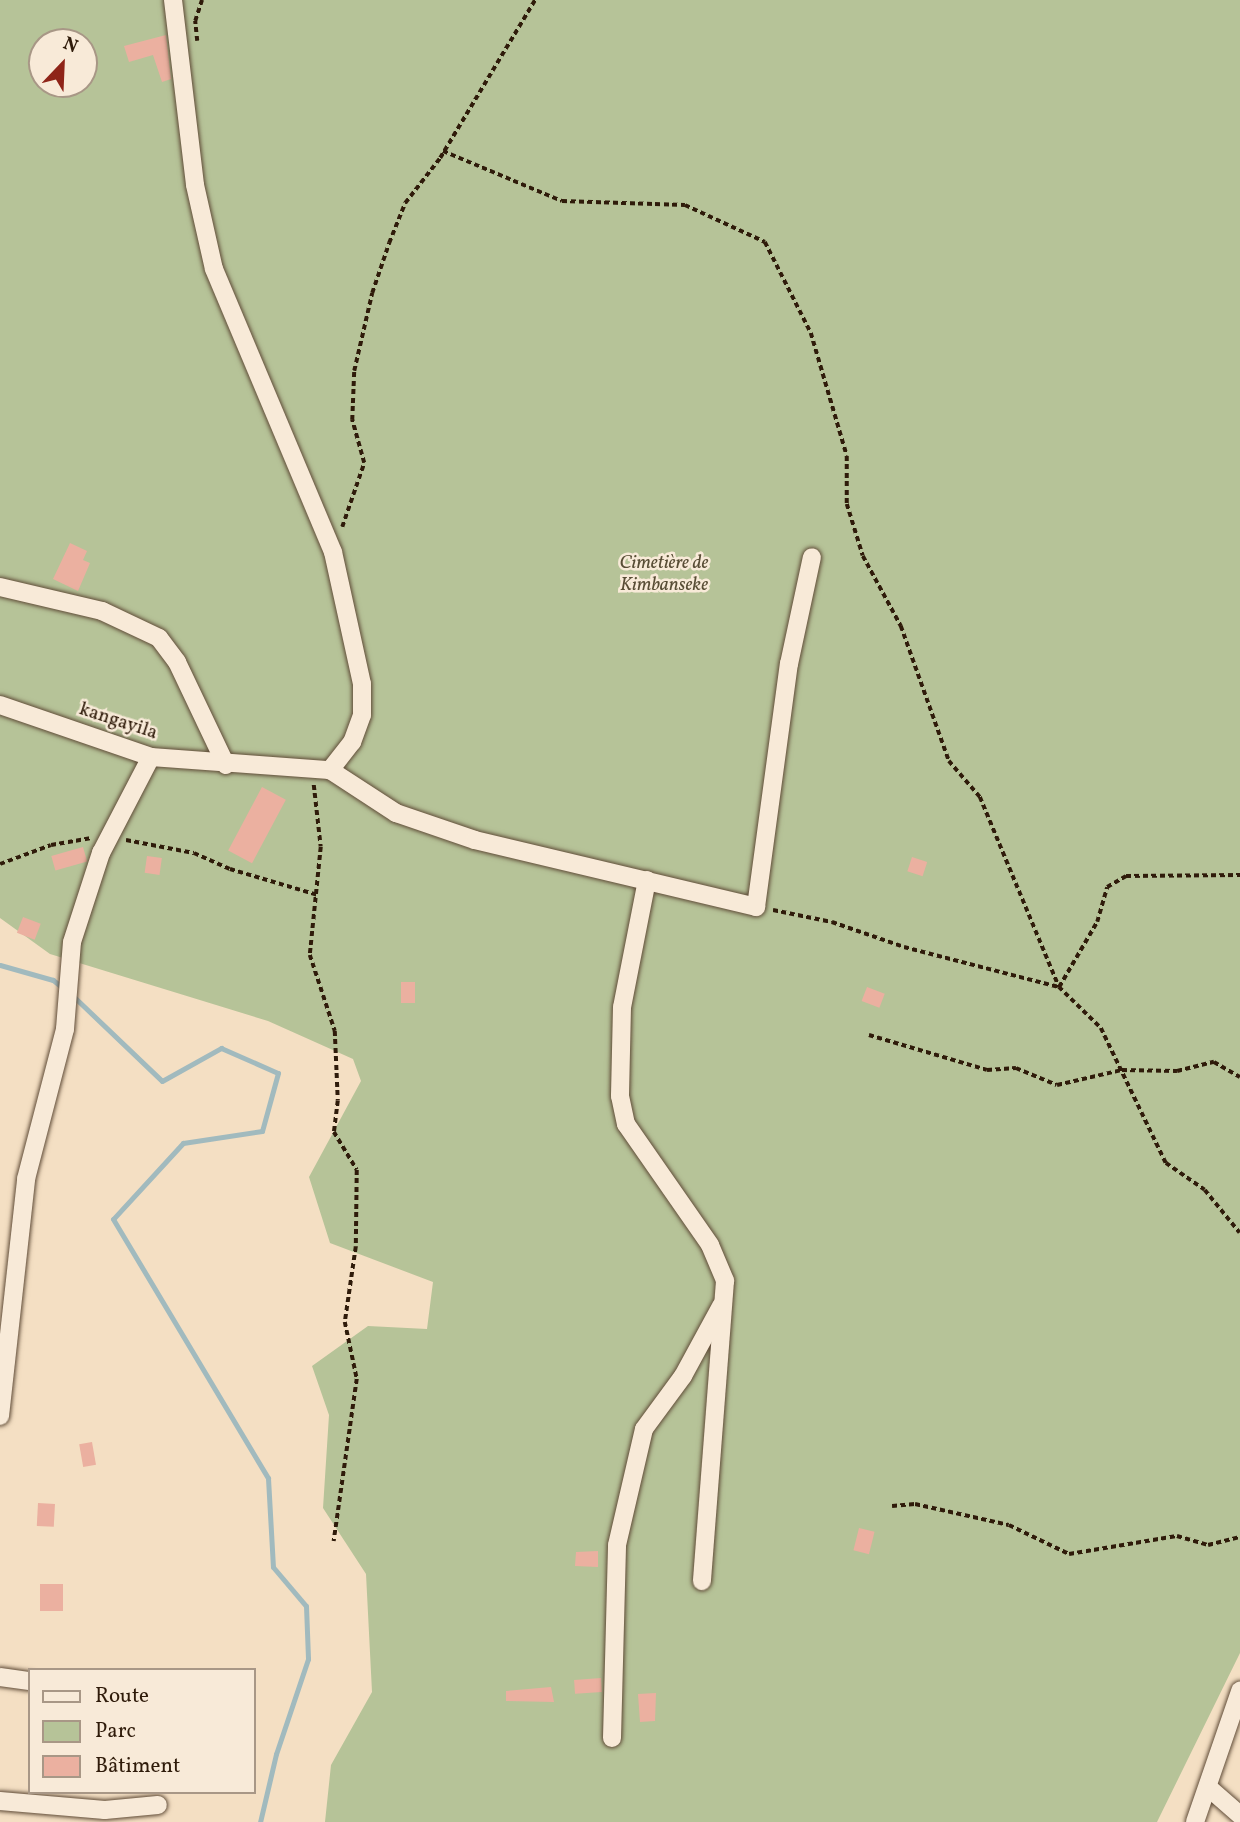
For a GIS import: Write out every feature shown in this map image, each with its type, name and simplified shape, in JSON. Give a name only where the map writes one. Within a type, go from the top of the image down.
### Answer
[{"type":"street","points":[[173,0],[195,185],[214,269],[333,552],[362,695],[362,715],[352,742],[330,770]]},
{"type":"street","points":[[756,907],[789,664],[812,557]]},
{"type":"street","points":[[0,587],[102,611],[159,638],[177,662],[226,765]]},
{"type":"street","name":"kangayila","points":[[0,705],[151,757],[226,765],[309,765],[330,770],[396,813],[562,863],[647,880],[756,907]]},
{"type":"street","points":[[0,1416],[6,1295],[26,1178],[65,1029],[72,942],[111,834],[151,757]]},
{"type":"street","points":[[647,880],[622,1007],[620,1096],[626,1124],[722,1265],[723,1303],[702,1581]]},
{"type":"street","points":[[612,1738],[617,1545],[644,1429],[683,1376],[723,1303]]},
{"type":"street","points":[[0,1677],[28,1681]]},
{"type":"street","points":[[1195,1822],[1209,1788],[1240,1691]]},
{"type":"street","points":[[1209,1788],[1240,1815]]},
{"type":"street","points":[[0,1801],[105,1810],[158,1805]]},
{"type":"path","points":[[333,552],[364,463],[352,419],[354,370],[372,293],[405,203],[443,151],[535,0]]},
{"type":"path","points":[[443,151],[562,201],[685,205],[765,242],[811,333],[847,456],[847,504],[863,556],[901,626],[949,761],[980,797],[1059,987],[1101,1028],[1166,1163],[1205,1191],[1240,1234]]},
{"type":"path","points":[[309,765],[321,847],[310,955],[335,1031],[338,1101],[334,1132],[357,1170],[356,1247],[345,1322],[357,1379],[334,1541]]},
{"type":"path","points":[[0,864],[71,839],[111,834],[132,843],[194,853],[230,869],[318,895]]},
{"type":"path","points":[[1059,987],[1097,922],[1107,887],[1126,876],[1240,875]]},
{"type":"path","points":[[756,907],[832,922],[904,947],[945,954],[1059,987]]},
{"type":"path","points":[[869,1035],[987,1070],[1016,1068],[1056,1085],[1122,1070],[1177,1071],[1214,1062],[1240,1077]]},
{"type":"path","points":[[892,1506],[915,1504],[1009,1524],[1069,1554],[1177,1535],[1208,1545],[1240,1537]]},
{"type":"green space","name":"Cimetière de Kimbanseke","points":[[0,0],[1240,0],[1240,1653],[1157,1822],[325,1822],[331,1765],[372,1692],[366,1574],[323,1508],[329,1415],[312,1366],[368,1326],[427,1329],[433,1282],[330,1243],[309,1177],[361,1081],[353,1059],[268,1021],[50,954],[0,918]]},
{"type":"building","points":[[166,35],[171,79],[162,82],[153,55],[129,62],[124,46]]},
{"type":"building","points":[[70,543],[87,551],[83,560],[90,563],[78,591],[53,579]]},
{"type":"building","points":[[262,787],[286,800],[252,863],[228,851]]},
{"type":"building","points":[[83,847],[87,861],[55,871],[51,856]]},
{"type":"building","points":[[147,856],[162,858],[159,875],[145,873]]},
{"type":"building","points":[[912,857],[927,862],[923,876],[907,871]]},
{"type":"building","points":[[23,917],[41,924],[35,940],[17,933]]},
{"type":"building","points":[[401,982],[415,982],[415,1003],[401,1003]]},
{"type":"building","points":[[867,987],[885,994],[879,1008],[862,1001]]},
{"type":"building","points":[[92,1442],[96,1465],[83,1467],[79,1444]]},
{"type":"building","points":[[38,1503],[55,1504],[54,1527],[37,1526]]},
{"type":"building","points":[[859,1528],[875,1532],[869,1554],[853,1550]]},
{"type":"building","points":[[598,1551],[598,1567],[575,1566],[576,1552]]},
{"type":"building","points":[[40,1584],[63,1584],[63,1611],[40,1611]]},
{"type":"building","points":[[601,1678],[602,1692],[575,1694],[574,1680]]},
{"type":"building","points":[[551,1687],[554,1702],[506,1701],[506,1691]]},
{"type":"building","points":[[656,1693],[655,1721],[640,1722],[638,1694]]},
{"type":"waterway","points":[[0,965],[53,980],[64,989]]},
{"type":"waterway","points":[[72,995],[162,1081],[221,1048],[278,1073],[262,1131],[183,1143],[113,1219],[268,1478],[273,1567],[306,1606],[308,1659],[276,1754],[260,1822]]}]
